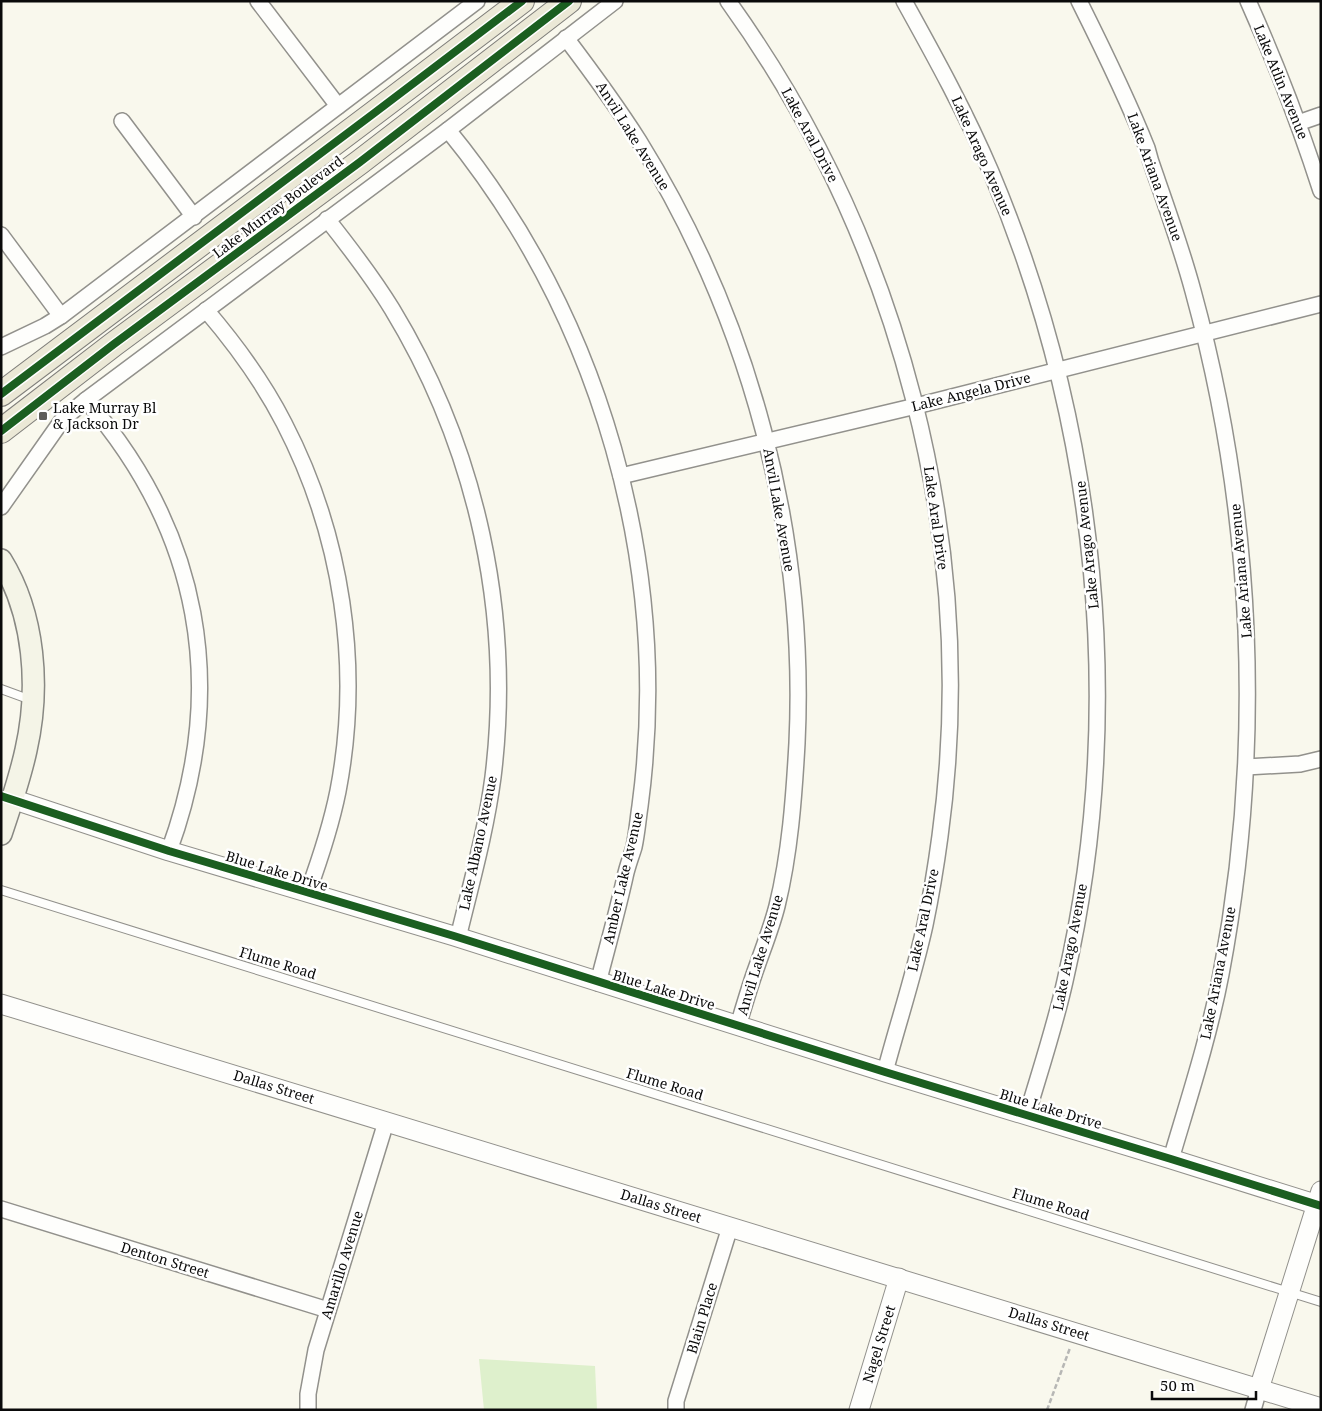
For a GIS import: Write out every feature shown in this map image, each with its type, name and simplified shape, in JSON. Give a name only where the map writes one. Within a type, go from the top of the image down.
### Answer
[{"type":"main road","name":"Lake Murray Boulevard","points":[[1,394],[341,140],[522,1]]},
{"type":"main road","name":"Lake Murray Boulevard","points":[[1,431],[114,344],[360,162],[569,1]]},
{"type":"main road","points":[[1,560],[17,593],[26,625],[32,657],[33,701],[26,750],[7,798],[1,834]]},
{"type":"street","points":[[258,1],[338,106]]},
{"type":"street","points":[[1,347],[45,326],[61,316],[477,1]]},
{"type":"street","points":[[1,507],[63,419],[86,400],[448,130],[615,1]]},
{"type":"street","name":"Lake Aral Drive","points":[[728,1],[762,49],[785,86],[823,156],[874,272],[890,316],[916,406],[932,482],[941,547],[949,642],[949,737],[940,832],[925,926],[885,1072]]},
{"type":"street","name":"Lake Arago Avenue","points":[[904,1],[947,78],[991,172],[1028,270],[1058,370],[1079,470],[1092,572],[1096,632],[1097,726],[1089,840],[1076,930],[1065,981],[1055,1022],[1027,1115]]},
{"type":"street","name":"Lake Ariana Avenue","points":[[1078,1],[1118,83],[1147,150],[1176,231],[1205,333],[1227,440],[1241,542],[1248,658],[1246,767],[1237,872],[1220,976],[1209,1027],[1171,1159]]},
{"type":"street","name":"Lake Atlin Avenue","points":[[1248,1],[1298,123],[1321,191]]},
{"type":"street","name":"Anvil Lake Avenue","points":[[566,38],[608,94],[668,190],[712,280],[748,375],[778,492],[791,573],[796,630],[798,722],[792,805],[777,906],[738,1026]]},
{"type":"street","points":[[1298,123],[1321,115]]},
{"type":"street","points":[[122,120],[194,217]]},
{"type":"street","name":"Amber Lake Avenue","points":[[448,130],[488,182],[511,217],[552,289],[586,364],[604,416],[632,522],[643,602],[648,684],[644,773],[634,846],[598,983]]},
{"type":"street","name":"Lake Albano Avenue","points":[[327,220],[361,263],[392,309],[427,374],[456,442],[470,486],[485,548],[496,624],[498,701],[496,739],[487,815],[458,938]]},
{"type":"street","points":[[1,236],[61,316]]},
{"type":"street","name":"Lake Angela Drive","points":[[621,476],[766,440],[916,406],[1321,304]]},
{"type":"street","points":[[206,310],[248,364],[283,422],[301,460],[322,515],[338,580],[347,650],[348,686],[345,738],[338,791],[330,826],[308,892]]},
{"type":"street","points":[[86,400],[122,444],[164,519],[184,573],[196,629],[200,685],[197,742],[187,797],[169,851]]},
{"type":"street","points":[[1246,767],[1300,764],[1321,759]]},
{"type":"street","name":"Blue Lake Drive","points":[[7,798],[169,851],[458,938],[885,1072],[1171,1159],[1319,1201]]},
{"type":"street","name":"Dallas Street","points":[[1,1004],[1321,1408]]},
{"type":"street","name":"Amarillo Avenue","points":[[308,1410],[308,1394],[316,1350],[386,1122]]},
{"type":"street","points":[[1252,1410],[1288,1291],[1319,1201]]},
{"type":"street","name":"Denton Street","points":[[1,1210],[328,1310]]},
{"type":"street","name":"Blain Place","points":[[676,1410],[676,1401],[730,1227]]},
{"type":"street","name":"Nagel Street","points":[[859,1410],[899,1278]]},
{"type":"lane","points":[[1,689],[33,701]]},
{"type":"lane","name":"Flume Road","points":[[1,890],[1321,1302]]},
{"type":"path","points":[[1047,1410],[1070,1346]]},
{"type":"green space","points":[[479,1359],[595,1366],[597,1410],[484,1410]]},
{"type":"cycle path","points":[[1,394],[522,1]]},
{"type":"cycle path","points":[[1,431],[114,344],[360,162],[569,1]]},
{"type":"cycle path","points":[[1,796],[169,851],[454,936],[885,1072],[1321,1206]]},
{"type":"place","name":"Lake Murray Bl & Jackson Dr","points":[[43,416]]}]
